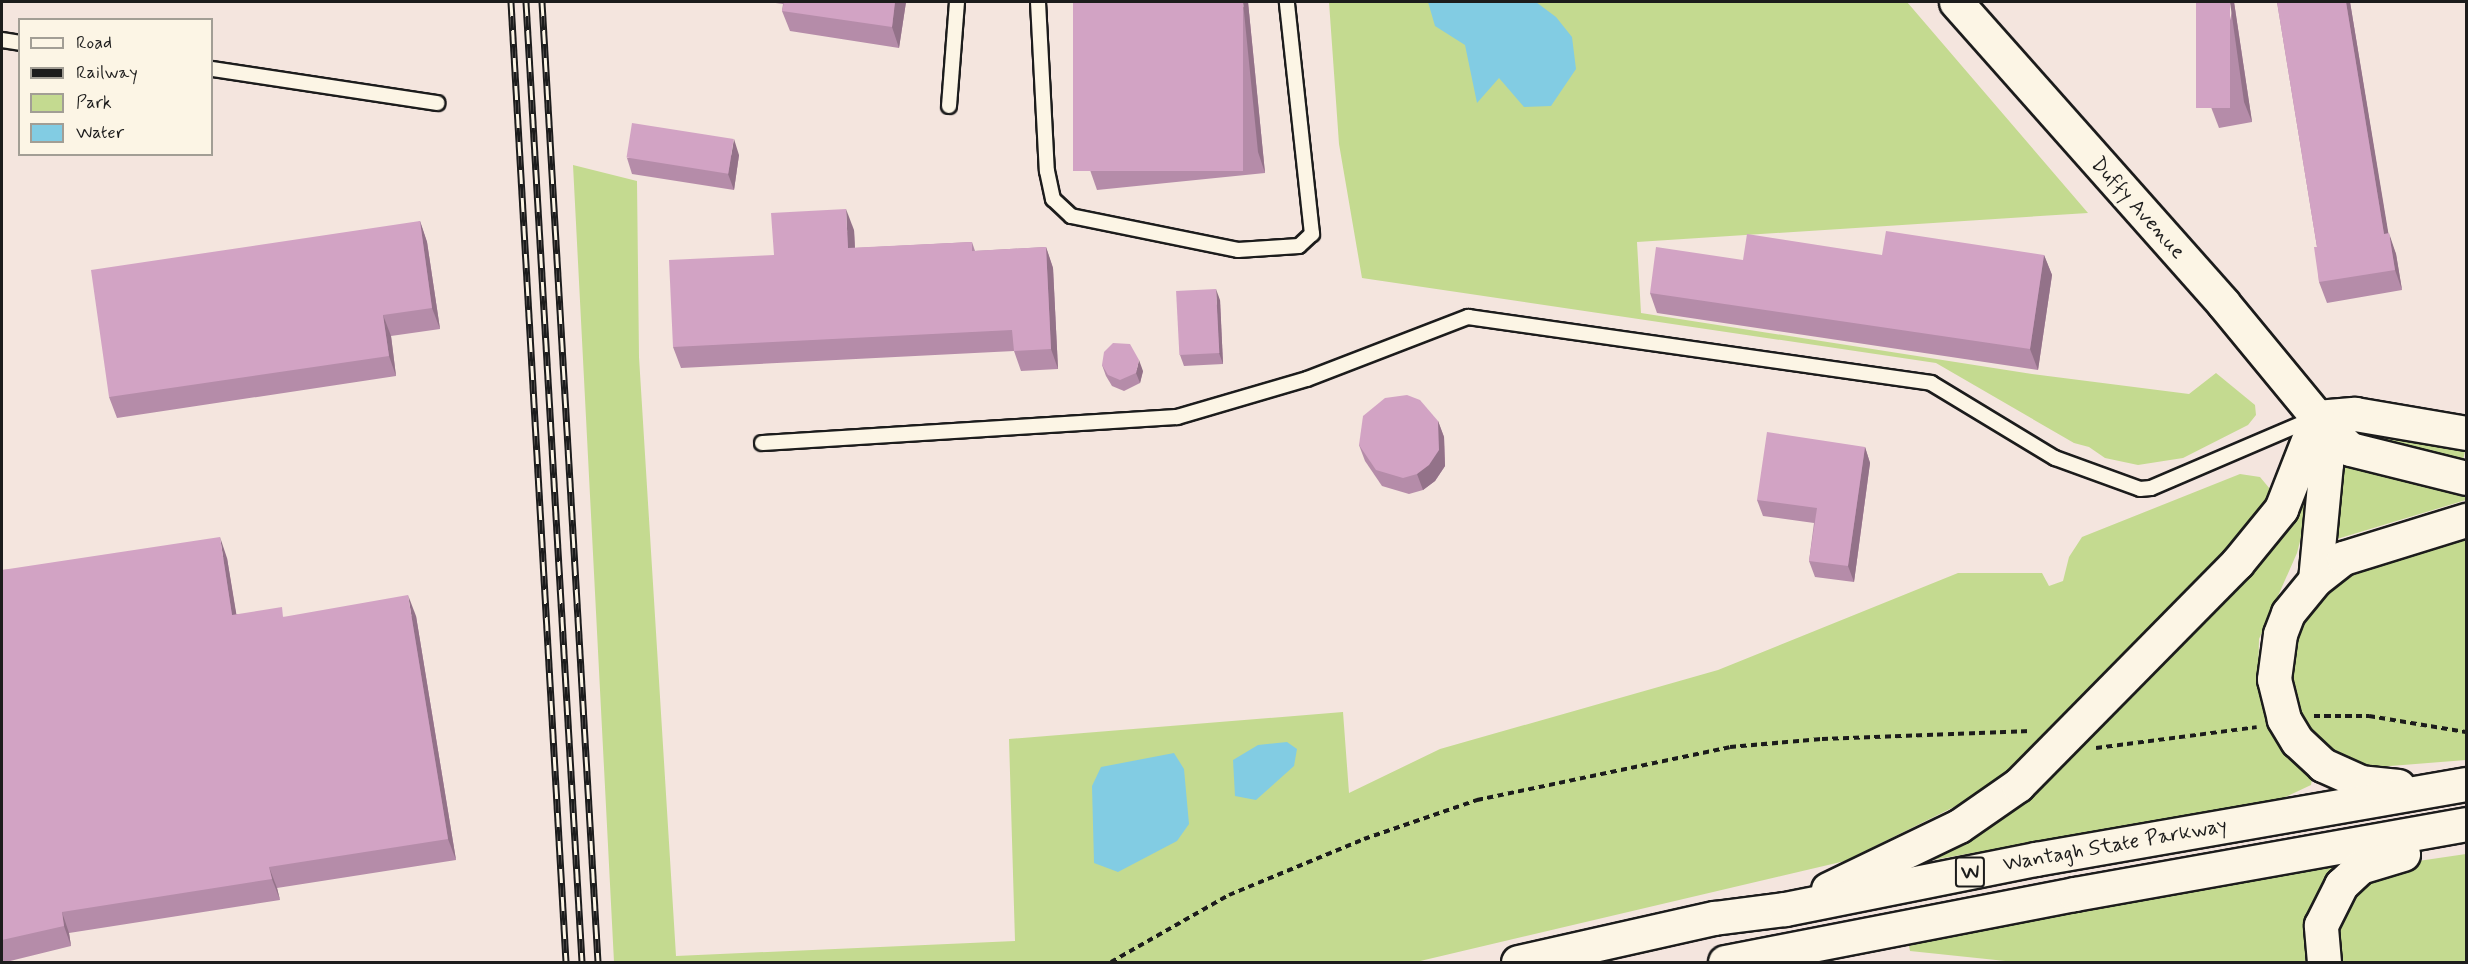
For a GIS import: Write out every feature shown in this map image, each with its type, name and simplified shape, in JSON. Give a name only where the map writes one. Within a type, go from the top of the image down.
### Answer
[{"type":"main road","name":"Duffy Avenue","points":[[1956,2],[2223,303],[2317,417],[2350,450],[2466,478]]},
{"type":"main road","points":[[2317,417],[2355,414],[2466,432]]},
{"type":"main road","points":[[2315,580],[2326,464],[2317,417]]},
{"type":"main road","points":[[1785,909],[1959,826],[2018,785],[2238,563],[2281,509],[2317,417]]},
{"type":"main road","points":[[2423,790],[2361,782],[2324,765],[2297,741],[2284,719],[2274,679],[2280,634],[2288,613],[2315,580],[2343,558],[2362,549],[2466,520]]},
{"type":"main road","name":"Wantagh State Parkway","points":[[1518,963],[1714,918],[1785,909],[2423,790],[2466,784]]},
{"type":"main road","name":"Wantagh State Parkway","points":[[1731,961],[2074,894],[2466,824]]},
{"type":"main road","points":[[2324,963],[2321,925],[2340,885],[2360,867],[2466,836]]},
{"type":"main road","points":[[1731,961],[1806,963]]},
{"type":"lane","points":[[949,106],[957,2]]},
{"type":"lane","points":[[1038,2],[1047,171],[1053,200],[1071,216],[1238,250],[1299,246],[1312,234],[1287,2]]},
{"type":"lane","points":[[2,40],[18,43]]},
{"type":"lane","points":[[213,69],[437,103]]},
{"type":"lane","points":[[762,444],[1177,417],[1307,379],[1468,317],[1931,383],[2055,458],[2140,489],[2151,488],[2317,417]]},
{"type":"path","points":[[2301,716],[2369,716],[2466,732]]},
{"type":"path","points":[[2091,747],[2100,749],[2268,725]]},
{"type":"path","points":[[1111,963],[1228,895],[1364,839],[1489,797],[1730,747],[1822,739],[2036,731]]},
{"type":"green space","points":[[1329,2],[1907,2],[2088,213],[1637,242],[1641,313],[2032,374],[2189,394],[2216,373],[2255,405],[2256,415],[2248,425],[2183,458],[2138,465],[2105,458],[2089,447],[2074,443],[1936,363],[1362,278],[1339,144]]},
{"type":"green space","points":[[573,165],[637,181],[639,357],[676,956],[1015,941],[1009,739],[1343,712],[1349,793],[1440,749],[1718,670],[1958,573],[2042,573],[2049,586],[2063,581],[2069,557],[2082,537],[2240,474],[2260,477],[2270,489],[2269,508],[2034,752],[1978,795],[1845,861],[1416,962],[614,962]]},
{"type":"green space","points":[[2352,425],[2465,449],[2463,461],[2350,437]]},
{"type":"green space","points":[[2339,462],[2466,488],[2466,500],[2337,539],[2333,536]]},
{"type":"green space","points":[[2307,489],[2306,518],[2297,553],[2259,639],[2258,682],[2265,716],[2286,751],[2313,774],[2311,785],[2281,799],[1927,861],[1917,855],[1993,817],[2057,770],[2281,537]]},
{"type":"green space","points":[[2466,528],[2466,760],[2365,768],[2336,755],[2307,730],[2289,692],[2287,650],[2302,610],[2332,578]]},
{"type":"green space","points":[[2466,854],[2466,962],[2337,962],[2334,928],[2352,887],[2391,865]]},
{"type":"green space","points":[[2360,859],[2311,962],[2015,962],[1910,951],[1909,946],[1969,926]]},
{"type":"water","points":[[1428,2],[1536,2],[1556,17],[1572,37],[1576,69],[1551,106],[1524,107],[1499,78],[1477,103],[1465,45],[1435,26]]},
{"type":"water","points":[[1287,742],[1297,749],[1294,766],[1256,800],[1235,796],[1233,760],[1258,745]]},
{"type":"water","points":[[1174,753],[1184,769],[1189,824],[1177,841],[1118,872],[1094,863],[1092,786],[1101,767]]},
{"type":"building","points":[[784,2],[895,2],[892,27],[782,11]]},
{"type":"building","points":[[1073,2],[1243,2],[1243,171],[1073,171]]},
{"type":"building","points":[[2196,2],[2230,2],[2230,108],[2196,108]]},
{"type":"building","points":[[2277,2],[2346,2],[2384,234],[2389,233],[2395,270],[2319,282],[2314,247],[2317,247]]},
{"type":"building","points":[[632,123],[734,139],[728,174],[627,158]]},
{"type":"building","points":[[846,209],[848,248],[972,242],[972,251],[1046,247],[1051,349],[1014,351],[1012,330],[673,347],[669,260],[774,255],[771,213]]},
{"type":"building","points":[[420,221],[432,308],[383,315],[389,356],[109,397],[91,270]]},
{"type":"building","points":[[1886,231],[2044,255],[2030,349],[1650,293],[1656,247],[1743,260],[1747,234],[1882,255]]},
{"type":"building","points":[[1216,289],[1219,353],[1179,355],[1176,291]]},
{"type":"building","points":[[1113,343],[1130,344],[1139,360],[1136,373],[1120,380],[1108,375],[1102,365],[1104,352]]},
{"type":"building","points":[[1407,395],[1420,400],[1438,421],[1439,450],[1429,465],[1417,474],[1403,478],[1376,470],[1359,445],[1363,416],[1385,398]]},
{"type":"building","points":[[1767,432],[1865,447],[1848,566],[1809,561],[1817,508],[1757,500]]},
{"type":"building","points":[[220,537],[232,615],[282,607],[283,617],[408,595],[448,839],[269,867],[272,879],[62,912],[64,926],[2,940],[2,570]]},
{"type":"railway","points":[[511,2],[566,962]]},
{"type":"railway","points":[[526,2],[582,962]]},
{"type":"railway","points":[[542,2],[598,962]]}]
